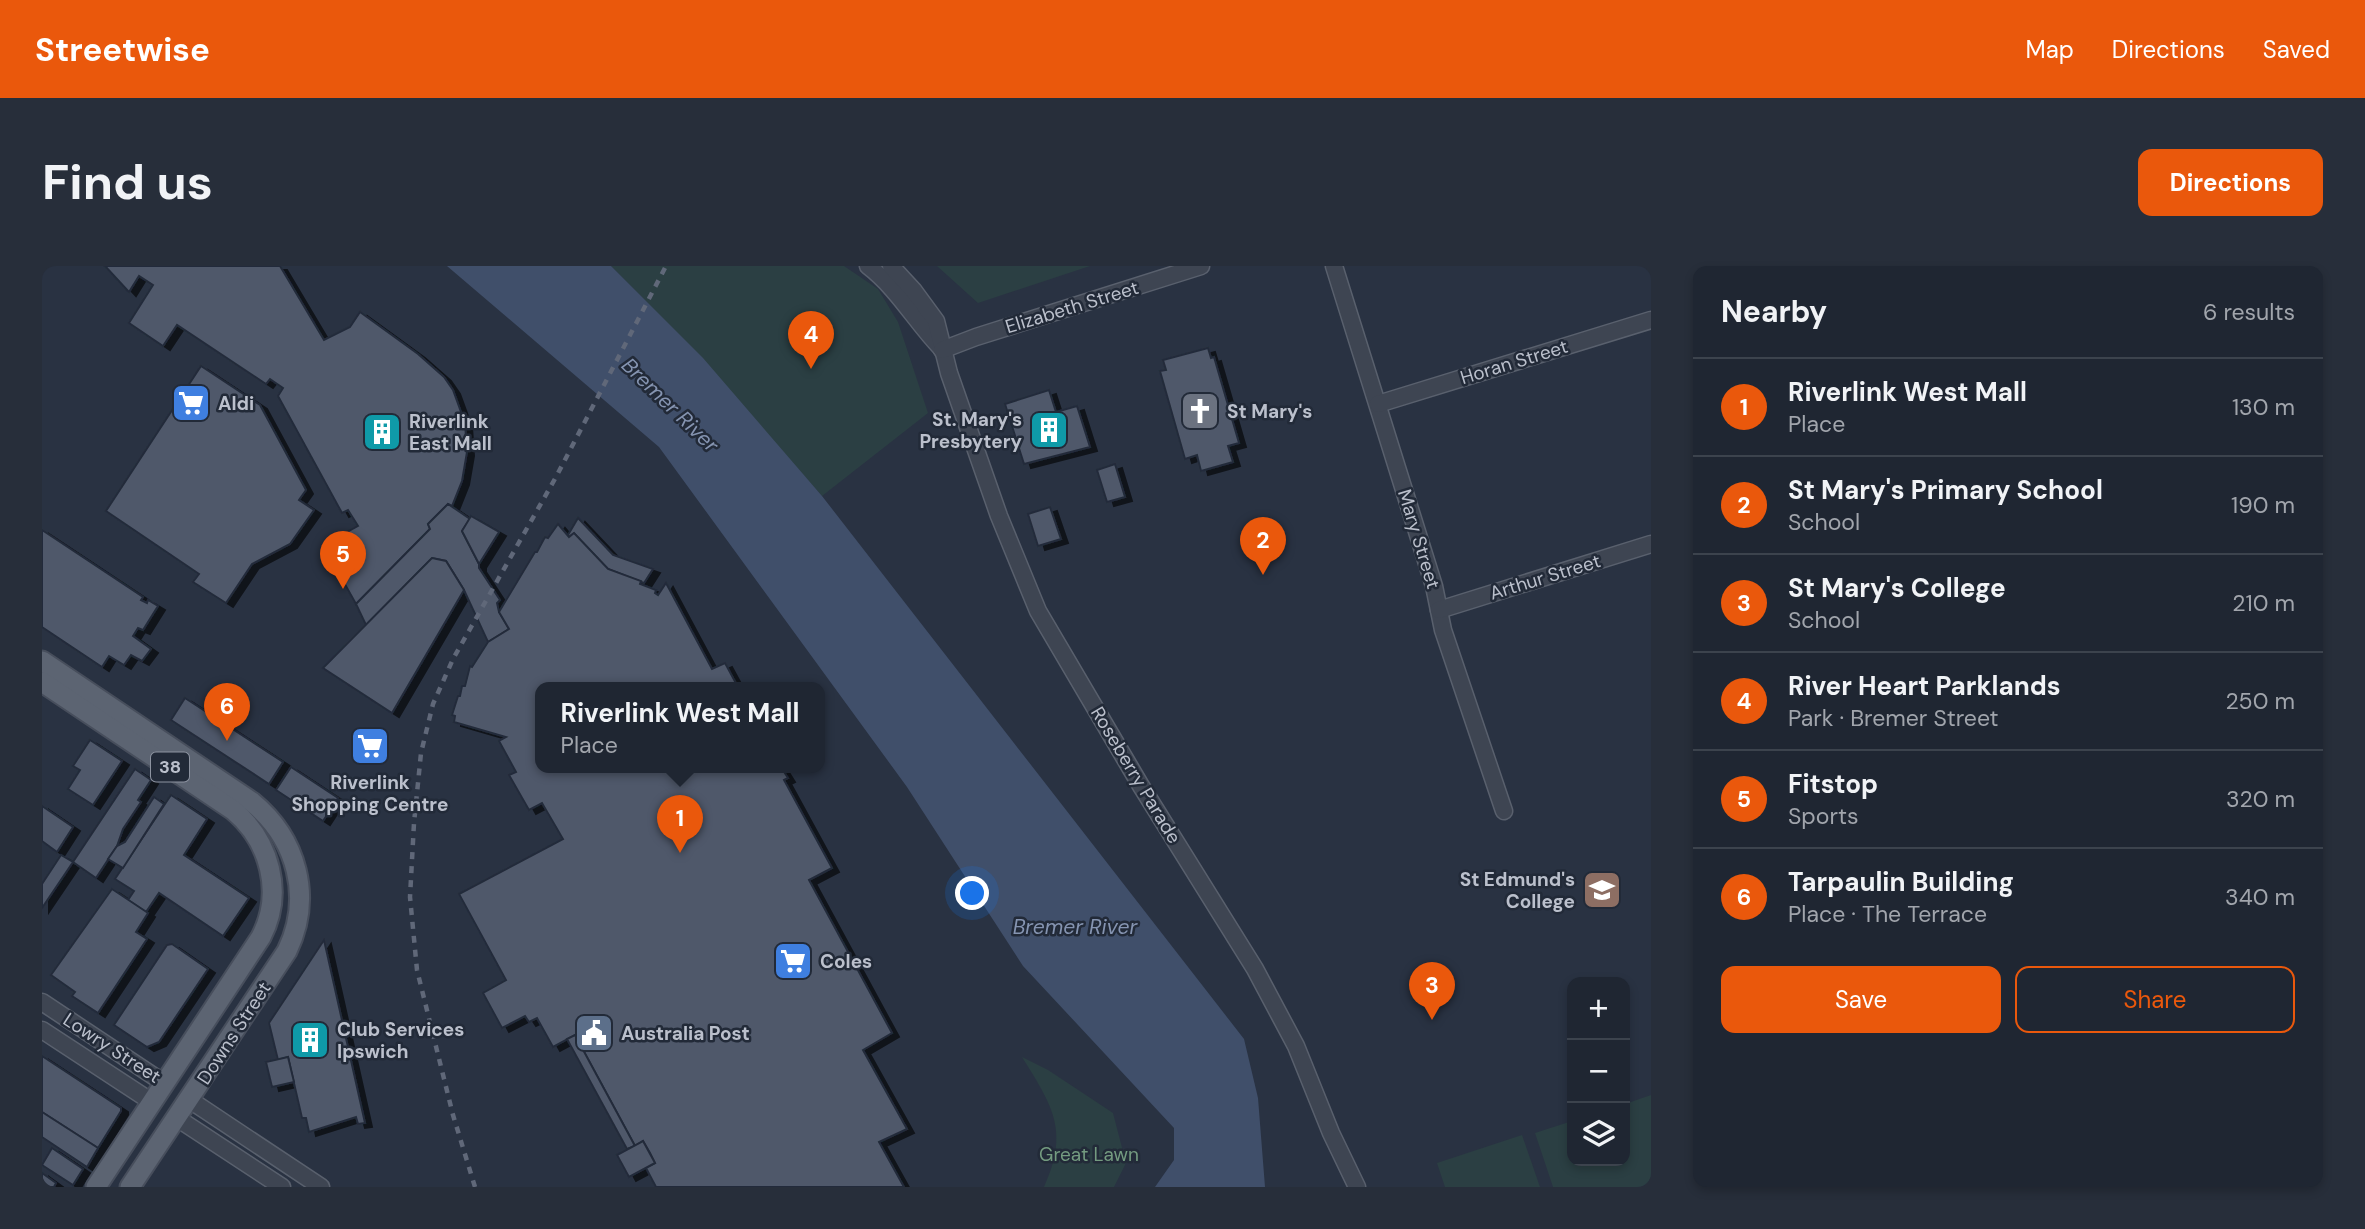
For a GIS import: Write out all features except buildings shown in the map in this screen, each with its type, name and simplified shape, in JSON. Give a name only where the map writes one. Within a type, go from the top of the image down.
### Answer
[{"type":"main road","name":"38","points":[[42,662],[252,802],[278,828],[293,856],[298,876]]},
{"type":"main road","name":"38","points":[[42,682],[233,810],[259,843],[271,876]]},
{"type":"main road","points":[[271,876],[298,876]]},
{"type":"main road","name":"Downs Street","points":[[96,1187],[261,937],[271,910],[271,876]]},
{"type":"main road","name":"Downs Street","points":[[130,1187],[287,951],[297,922],[298,876]]},
{"type":"main road","name":"Lowry Street","points":[[164,1083],[190,1100]]},
{"type":"main road","name":"Lowry Street","points":[[152,1102],[177,1118]]},
{"type":"street","points":[[868,266],[903,299],[942,350]]},
{"type":"street","name":"Roseberry Parade","points":[[891,266],[914,290],[936,321],[942,350],[999,516],[1038,611],[1141,786],[1255,969],[1296,1046],[1331,1133],[1357,1187]]},
{"type":"street","name":"Elizabeth Street","points":[[942,350],[1202,266]]},
{"type":"street","name":"Mary Street","points":[[1334,266],[1434,586],[1443,630],[1504,811]]},
{"type":"street","name":"Horan Street","points":[[1378,404],[1651,320]]},
{"type":"street","name":"Arthur Street","points":[[1439,610],[1651,544]]},
{"type":"street","name":"Lowry Street","points":[[42,1002],[164,1083]]},
{"type":"street","name":"Lowry Street","points":[[42,1030],[152,1102]]},
{"type":"street","name":"Lowry Street","points":[[190,1100],[321,1187]]},
{"type":"street","name":"Lowry Street","points":[[177,1118],[282,1187]]},
{"type":"green space","points":[[611,266],[844,266],[878,289],[898,322],[928,413],[822,496],[670,326]]},
{"type":"green space","points":[[937,266],[1090,266],[978,303]]},
{"type":"green space","name":"Great Lawn","points":[[1022,1057],[1048,1070],[1113,1113],[1126,1163],[1114,1187],[1044,1187],[1056,1150],[1054,1119],[1042,1090]]},
{"type":"green space","points":[[1651,1095],[1651,1187],[1553,1187],[1535,1133],[1567,1123],[1567,1166],[1630,1166],[1630,1102]]},
{"type":"green space","points":[[1522,1135],[1540,1187],[1445,1187],[1437,1163]]},
{"type":"water","name":"Bremer River","points":[[447,266],[611,266],[703,358],[822,496],[1244,1039],[1258,1098],[1265,1187],[1155,1187],[1174,1160],[1174,1128],[1023,966],[907,787],[659,447]]},
{"type":"railway","points":[[475,1187],[453,1115],[417,970],[410,897],[421,753],[433,704],[453,659],[556,477],[666,266]]},
{"type":"place","name":"River Heart Parklands","points":[[811,369]]},
{"type":"place","name":"Aldi","points":[[191,403]]},
{"type":"place","name":"St Mary's","points":[[1200,411]]},
{"type":"place","name":"St. Mary's Presbytery","points":[[1049,430]]},
{"type":"place","name":"Riverlink East Mall","points":[[382,432]]},
{"type":"place","name":"St Mary's Primary School","points":[[1263,575]]},
{"type":"place","name":"Fitstop","points":[[343,589]]},
{"type":"place","name":"Tarpaulin Building","points":[[227,741]]},
{"type":"place","name":"Riverlink Shopping Centre","points":[[370,746]]},
{"type":"place","name":"Riverlink West Mall","points":[[680,853]]},
{"type":"place","name":"St Edmund's College","points":[[1602,890]]},
{"type":"place","name":"Coles","points":[[793,961]]},
{"type":"place","name":"St Mary's College","points":[[1432,1020]]},
{"type":"place","name":"Australia Post","points":[[594,1033]]},
{"type":"place","name":"Club Services Ipswich","points":[[310,1040]]}]
